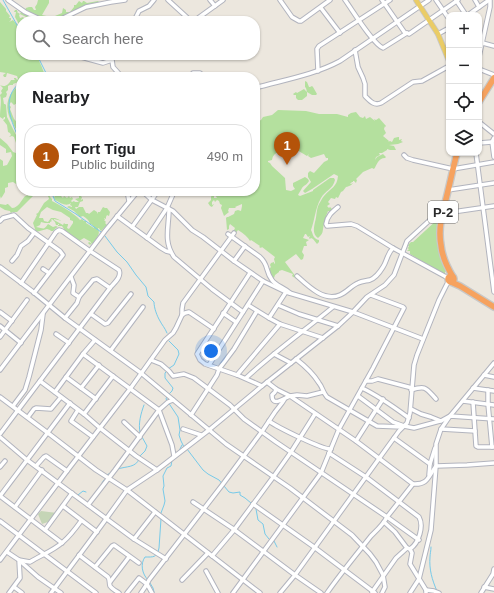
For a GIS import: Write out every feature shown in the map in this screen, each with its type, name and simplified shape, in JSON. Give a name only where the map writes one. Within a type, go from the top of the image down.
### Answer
[{"type":"highway","points":[[482,97],[494,77]]},
{"type":"highway","name":"P-2","points":[[451,279],[443,254],[440,235],[443,213],[456,156]]},
{"type":"highway","points":[[451,279],[467,291],[494,307]]},
{"type":"main road","points":[[416,0],[446,46]]},
{"type":"street","points":[[8,0],[33,16]]},
{"type":"street","points":[[67,16],[86,7],[125,0]]},
{"type":"street","points":[[136,16],[139,11],[149,6],[154,0]]},
{"type":"street","points":[[168,0],[185,16]]},
{"type":"street","points":[[210,0],[215,6]]},
{"type":"street","points":[[201,16],[223,0]]},
{"type":"street","points":[[280,0],[292,17],[299,21],[330,0]]},
{"type":"street","points":[[345,0],[373,39],[383,48],[409,34],[457,0],[465,12]]},
{"type":"street","points":[[318,71],[317,47],[340,33],[384,2],[390,0]]},
{"type":"street","points":[[260,86],[318,71],[330,66],[373,39],[429,0]]},
{"type":"street","points":[[436,0],[446,14]]},
{"type":"street","points":[[475,0],[479,7]]},
{"type":"street","points":[[472,12],[490,0]]},
{"type":"street","points":[[482,39],[490,7],[490,0]]},
{"type":"street","points":[[384,2],[407,34]]},
{"type":"street","points":[[320,8],[340,33]]},
{"type":"street","points":[[438,34],[446,30]]},
{"type":"street","points":[[482,43],[494,46]]},
{"type":"street","points":[[355,50],[358,67],[365,84],[365,96],[370,102],[376,104],[381,103],[413,82],[422,81],[446,68]]},
{"type":"street","points":[[92,60],[103,63],[109,60]]},
{"type":"street","points":[[113,60],[113,67],[118,72]]},
{"type":"street","points":[[482,71],[494,77]]},
{"type":"street","points":[[482,124],[494,134]]},
{"type":"street","points":[[482,142],[493,140],[494,156]]},
{"type":"street","points":[[404,155],[413,160],[453,169],[494,162]]},
{"type":"street","points":[[476,156],[488,250],[493,272],[494,292]]},
{"type":"street","points":[[448,190],[494,183]]},
{"type":"street","points":[[128,196],[129,201]]},
{"type":"street","points":[[0,370],[101,236],[134,196]]},
{"type":"street","points":[[148,196],[175,213],[192,230],[204,237],[221,252],[263,282],[286,292],[353,312],[423,339]]},
{"type":"street","points":[[132,227],[155,196]]},
{"type":"street","points":[[147,238],[168,209],[172,196]]},
{"type":"street","points":[[51,593],[127,490],[209,430],[338,326],[364,300],[390,281],[394,275],[407,241],[431,219],[436,215],[443,213],[494,206]]},
{"type":"street","points":[[280,593],[295,575],[409,418],[414,365],[417,355],[439,300],[451,279],[402,254],[354,225],[340,224],[328,226],[326,224],[328,218],[338,207]]},
{"type":"street","points":[[168,209],[169,220],[167,236],[170,252],[181,264],[243,312]]},
{"type":"street","points":[[0,221],[3,218],[14,215],[24,225],[60,251],[63,255],[34,293]]},
{"type":"street","points":[[117,216],[166,252],[170,252]]},
{"type":"street","points":[[21,283],[56,232],[59,230],[119,270],[119,277],[0,436],[27,460],[58,483],[134,539],[154,553],[166,559]]},
{"type":"street","points":[[12,261],[21,246],[28,241],[34,233]]},
{"type":"street","points":[[228,234],[233,235],[264,261],[269,276],[273,281],[292,294]]},
{"type":"street","points":[[0,560],[165,340],[173,333],[182,315],[183,303],[233,235]]},
{"type":"street","points":[[234,261],[246,245]]},
{"type":"street","points":[[297,276],[307,285],[324,296],[335,297],[346,292],[360,282],[374,278],[384,267],[393,248]]},
{"type":"street","points":[[488,250],[494,250]]},
{"type":"street","points":[[0,266],[65,318],[141,373],[209,430],[243,456],[274,476],[352,536],[376,562],[383,575],[385,587],[382,593]]},
{"type":"street","points":[[43,269],[49,273]]},
{"type":"street","points":[[250,273],[197,354],[200,360],[205,364],[246,378],[262,386]]},
{"type":"street","points":[[70,277],[74,285],[73,292],[79,297]]},
{"type":"street","points":[[65,318],[77,303],[79,297],[95,279],[110,288]]},
{"type":"street","points":[[209,365],[263,282]]},
{"type":"street","points":[[269,318],[286,292]]},
{"type":"street","points":[[91,314],[104,324],[108,323],[130,294]]},
{"type":"street","points":[[233,593],[321,473],[349,409],[358,396],[404,308],[371,295]]},
{"type":"street","points":[[0,337],[27,300]]},
{"type":"street","points":[[248,305],[280,324],[323,338]]},
{"type":"street","points":[[278,305],[300,314],[338,326]]},
{"type":"street","points":[[111,350],[143,307]]},
{"type":"street","points":[[246,378],[333,307]]},
{"type":"street","points":[[192,415],[219,369],[234,349],[257,311]]},
{"type":"street","points":[[0,312],[12,321]]},
{"type":"street","points":[[182,315],[189,312],[214,329]]},
{"type":"street","points":[[13,406],[24,390],[29,378],[41,330],[43,313]]},
{"type":"street","points":[[223,313],[236,322]]},
{"type":"street","points":[[237,375],[280,324]]},
{"type":"street","points":[[0,326],[21,343]]},
{"type":"street","points":[[56,334],[69,343]]},
{"type":"street","points":[[55,392],[95,340]]},
{"type":"street","points":[[83,354],[160,410],[172,445],[174,456]]},
{"type":"street","points":[[274,354],[291,363]]},
{"type":"street","points":[[296,359],[316,378],[327,397],[377,426],[414,428],[441,421],[450,416],[494,419]]},
{"type":"street","points":[[151,360],[161,364],[173,376],[184,374],[194,378],[261,432],[419,540]]},
{"type":"street","points":[[429,476],[430,464],[441,429],[494,363]]},
{"type":"street","points":[[81,388],[99,365]]},
{"type":"street","points":[[484,375],[494,377]]},
{"type":"street","points":[[84,414],[113,376]]},
{"type":"street","points":[[66,377],[96,398]]},
{"type":"street","points":[[366,381],[378,379],[412,389],[422,387],[436,399]]},
{"type":"street","points":[[40,381],[156,470]]},
{"type":"street","points":[[267,382],[339,429],[413,484],[422,484],[425,482],[436,466]]},
{"type":"street","points":[[276,388],[272,395],[272,399],[278,402],[297,394],[307,396],[323,392]]},
{"type":"street","points":[[362,388],[383,399],[409,418]]},
{"type":"street","points":[[473,388],[494,391]]},
{"type":"street","points":[[473,402],[476,446],[493,447],[489,418],[488,390]]},
{"type":"street","points":[[358,396],[393,422],[403,427]]},
{"type":"street","points":[[0,397],[108,479],[127,490],[260,593]]},
{"type":"street","points":[[28,417],[34,409],[51,409],[61,397]]},
{"type":"street","points":[[356,441],[383,399]]},
{"type":"street","points":[[88,505],[160,410],[168,402],[173,400]]},
{"type":"street","points":[[141,593],[149,580],[204,509],[284,400]]},
{"type":"street","points":[[462,401],[494,405]]},
{"type":"street","points":[[62,543],[15,507],[1,494],[70,403]]},
{"type":"street","points":[[411,408],[421,414],[431,416],[441,421]]},
{"type":"street","points":[[78,410],[71,421],[93,437]]},
{"type":"street","points":[[182,580],[210,555],[234,530],[291,452],[315,414]]},
{"type":"street","points":[[253,504],[314,547],[373,592],[383,575],[396,558],[409,548],[414,547],[419,540],[421,520],[419,517],[326,449],[269,421]]},
{"type":"street","points":[[124,422],[141,435]]},
{"type":"street","points":[[183,429],[201,435]]},
{"type":"street","points":[[441,429],[475,431]]},
{"type":"street","points":[[394,438],[430,464]]},
{"type":"street","points":[[410,593],[419,579],[431,530],[436,466],[436,444]]},
{"type":"street","points":[[36,466],[46,456],[67,471]]},
{"type":"street","points":[[0,467],[5,461]]},
{"type":"street","points":[[436,466],[494,463]]},
{"type":"street","points":[[15,507],[42,470]]},
{"type":"street","points":[[327,593],[413,484]]},
{"type":"street","points":[[45,530],[72,493]]},
{"type":"street","points":[[193,502],[321,593]]},
{"type":"street","points":[[63,506],[97,532]]},
{"type":"street","points":[[134,539],[155,512]]},
{"type":"street","points":[[19,560],[30,562],[45,554],[62,543],[82,521]]},
{"type":"street","points":[[0,522],[96,593]]},
{"type":"street","points":[[384,522],[409,548],[412,553],[410,564],[426,592],[434,591],[439,593]]},
{"type":"street","points":[[95,567],[114,545],[139,564]]},
{"type":"street","points":[[7,552],[61,593]]},
{"type":"street","points":[[79,555],[108,577],[110,579],[111,587],[119,593]]},
{"type":"street","points":[[110,582],[129,557]]},
{"type":"street","points":[[9,593],[20,578],[19,560]]},
{"type":"street","points":[[481,593],[493,574],[494,569]]},
{"type":"street","points":[[206,571],[218,593]]},
{"type":"street","points":[[127,593],[138,578],[147,584],[152,593]]},
{"type":"street","points":[[14,587],[22,593]]},
{"type":"street","points":[[484,587],[494,589]]},
{"type":"green space","points":[[38,0],[49,0],[49,3],[42,15],[46,16],[36,16],[29,13],[28,10],[25,10],[26,8],[32,7],[36,10],[35,7]]},
{"type":"green space","points":[[79,1],[82,3],[83,1],[87,3],[99,2],[80,8],[64,16],[55,16],[62,13],[63,8],[66,12],[70,12],[74,5],[76,5]]},
{"type":"green space","points":[[0,2],[10,16],[9,18],[11,18],[9,22],[13,20],[16,23],[16,60],[39,60],[44,72],[16,72],[16,76],[7,73],[6,77],[4,77],[3,75],[6,73],[0,72]]},
{"type":"green space","points":[[17,10],[20,14],[19,16],[16,16],[16,19],[15,17],[16,12],[14,12]]},
{"type":"green space","points":[[21,12],[28,16],[20,14]]},
{"type":"green space","points":[[14,78],[16,78],[16,83],[8,86],[6,97],[3,98],[4,104],[6,105],[7,117],[16,135],[16,143],[14,137],[9,137],[11,135],[8,132],[7,125],[3,120],[5,117],[3,119],[0,117],[0,95],[3,88],[0,85],[5,86],[11,80],[15,80]]},
{"type":"green space","points":[[305,81],[309,87],[313,87],[317,94],[316,95],[312,95],[307,92]]},
{"type":"green space","points":[[16,88],[16,104],[14,105],[11,102],[9,105],[16,122],[16,129],[9,117],[7,108],[8,99]]},
{"type":"green space","points":[[304,89],[307,92],[307,96],[302,100],[298,100],[296,95],[293,94]]},
{"type":"green space","points":[[278,110],[306,111],[319,114],[337,114],[348,117],[351,113],[356,112],[360,117],[363,118],[365,116],[366,119],[370,117],[375,121],[374,119],[376,120],[379,118],[386,126],[384,129],[386,133],[383,136],[389,141],[388,142],[392,142],[394,138],[399,137],[399,140],[402,139],[401,141],[403,142],[389,145],[394,146],[396,150],[387,149],[382,153],[379,153],[380,155],[376,157],[375,160],[383,154],[386,157],[379,160],[374,169],[372,168],[363,172],[356,179],[356,183],[353,181],[350,186],[346,187],[341,192],[338,198],[331,198],[328,202],[330,204],[327,206],[332,209],[331,212],[328,211],[322,233],[318,238],[315,235],[314,226],[318,206],[323,197],[335,185],[338,176],[334,174],[305,193],[303,191],[311,182],[308,177],[308,173],[310,171],[314,173],[324,162],[328,160],[328,158],[326,158],[324,154],[311,158],[308,156],[309,154],[307,156],[297,150],[290,149],[276,153],[272,160],[268,161],[285,178],[286,190],[291,191],[295,189],[293,183],[305,177],[308,179],[309,181],[298,195],[300,196],[313,191],[330,178],[334,178],[335,180],[333,186],[323,196],[319,202],[316,210],[311,230],[314,237],[319,240],[319,242],[317,244],[313,239],[309,238],[310,236],[308,237],[305,234],[303,238],[309,240],[306,242],[307,246],[304,246],[302,252],[304,255],[303,259],[301,260],[296,254],[285,262],[296,277],[294,277],[296,279],[292,276],[293,274],[282,270],[275,275],[274,278],[271,277],[268,270],[271,267],[271,263],[275,263],[275,257],[262,247],[259,247],[260,246],[251,240],[250,241],[238,230],[235,234],[232,234],[235,228],[230,224],[229,229],[227,230],[226,218],[234,214],[235,211],[241,211],[242,204],[235,207],[236,208],[229,208],[229,212],[224,216],[221,208],[222,205],[219,201],[217,200],[215,202],[214,200],[212,202],[212,205],[214,204],[212,207],[208,203],[211,200],[212,196],[217,198],[216,196],[260,196],[260,120],[263,117],[272,115]]},
{"type":"green space","points":[[0,138],[13,152],[16,153],[16,184],[13,182],[8,183],[8,187],[5,188],[5,192],[0,199],[0,159],[3,161],[3,166],[7,165],[12,156],[11,152],[6,153],[6,149],[0,145]]},
{"type":"green space","points":[[25,196],[33,196],[17,212],[12,212],[11,214],[10,211],[0,207],[0,204],[8,204],[12,208],[16,207]]},
{"type":"green space","points":[[50,196],[52,201],[71,212],[80,220],[82,219],[86,221],[86,223],[94,228],[83,216],[80,217],[67,207],[72,207],[70,205],[71,203],[65,205],[55,200],[55,196],[61,196],[63,198],[64,196],[67,198],[69,196],[73,199],[71,201],[72,202],[79,202],[75,199],[80,196],[82,197],[81,200],[83,199],[83,201],[80,202],[78,207],[75,207],[76,209],[83,207],[86,213],[89,214],[94,210],[98,214],[103,207],[107,208],[110,212],[109,216],[107,215],[106,219],[104,218],[104,220],[107,225],[101,231],[98,228],[98,236],[90,245],[88,243],[91,242],[84,238],[77,241],[64,231],[62,226],[56,225],[52,219],[50,223],[41,222],[40,225],[36,227],[44,228],[48,224],[53,227],[58,227],[53,231],[47,229],[36,232],[33,223],[37,215],[36,214],[49,199]],"holes":[[[47,207],[61,212],[73,221],[69,229],[67,228],[68,224],[64,223],[63,225],[54,219],[62,221],[55,218],[51,218],[48,222],[44,221],[43,218],[39,218],[41,212]]]},
{"type":"green space","points":[[439,218],[446,271],[444,274],[410,254],[410,251],[407,251],[409,249],[407,248],[409,247],[408,245]]},
{"type":"green space","points":[[41,511],[57,513],[51,521],[42,524],[38,514]]},
{"type":"waterway","points":[[3,0],[16,23]]},
{"type":"waterway","points":[[40,60],[46,72]]},
{"type":"waterway","points":[[16,87],[9,102],[9,110],[16,132]]},
{"type":"waterway","points":[[53,196],[55,201],[101,232]]},
{"type":"waterway","points":[[105,236],[146,287],[148,296],[154,302],[159,319],[167,333]]},
{"type":"waterway","points":[[168,369],[174,365],[179,354],[178,350],[169,341]]},
{"type":"waterway","points":[[166,372],[165,378],[173,388],[169,394]]},
{"type":"waterway","points":[[167,396],[166,399],[178,417],[180,430],[179,435],[184,447]]},
{"type":"waterway","points":[[140,432],[141,415],[144,405]]},
{"type":"waterway","points":[[140,456],[145,451],[147,446],[142,437]]},
{"type":"waterway","points":[[179,451],[182,445]]},
{"type":"waterway","points":[[187,449],[203,470],[219,480],[229,492],[240,492],[240,495],[251,503]]},
{"type":"waterway","points":[[118,469],[136,464],[139,459]]},
{"type":"waterway","points":[[161,513],[165,501],[163,476],[167,468],[171,466],[172,460]]},
{"type":"waterway","points":[[107,475],[112,472]]},
{"type":"waterway","points":[[78,495],[83,491],[86,492]]},
{"type":"waterway","points":[[256,509],[258,520],[263,524],[265,534],[269,539]]},
{"type":"waterway","points":[[148,580],[143,572],[143,560],[145,557],[150,557],[157,554],[159,548],[161,519]]},
{"type":"waterway","points":[[274,541],[277,547]]},
{"type":"waterway","points":[[431,547],[430,570],[437,591]]},
{"type":"waterway","points":[[150,583],[154,592]]},
{"type":"place","name":"Fort Tigu","points":[[287,165]]}]
